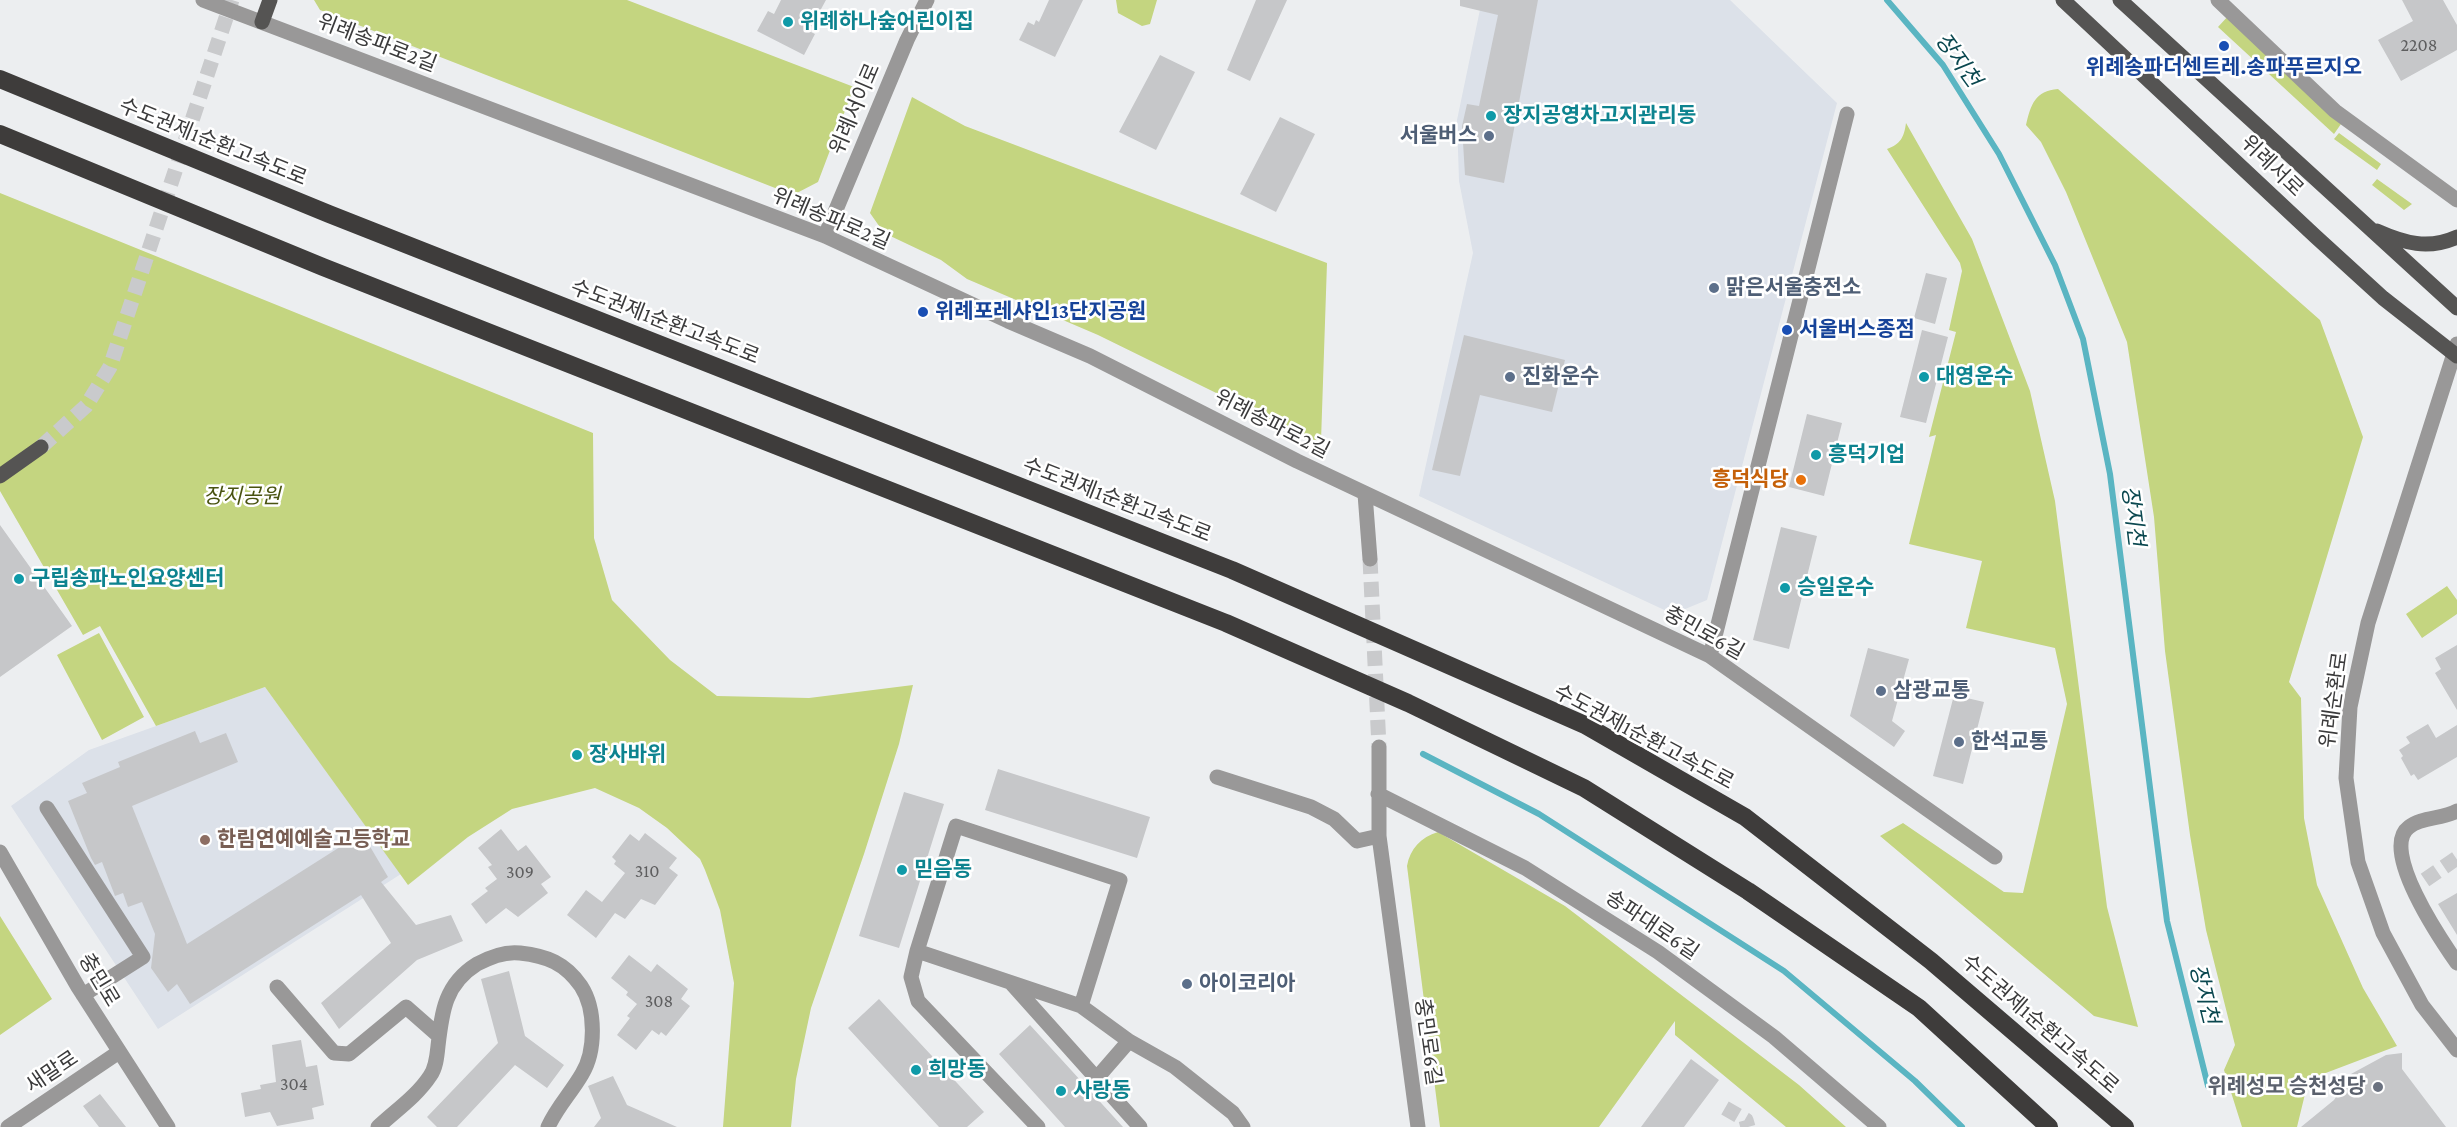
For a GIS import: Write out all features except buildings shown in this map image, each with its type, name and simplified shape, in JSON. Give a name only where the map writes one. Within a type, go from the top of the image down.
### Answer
[{"type":"highway","name":"수도권제1순환고속도로","points":[[0,79],[340,219],[1232,570],[1585,725],[1745,817],[1931,961],[2125,1127]]},
{"type":"highway","points":[[0,134],[323,267],[1226,623],[1408,703],[1584,788],[1748,891],[1919,1008],[2049,1127]]},
{"type":"main road","points":[[262,22],[270,0]]},
{"type":"main road","name":"위례서로","points":[[2063,0],[2383,298],[2456,351]]},
{"type":"main road","name":"위례서로","points":[[2120,0],[2457,308]]},
{"type":"main road","points":[[2366,226],[2404,242],[2426,245],[2445,243],[2457,237]]},
{"type":"main road","points":[[0,476],[41,447]]},
{"type":"street","name":"위례송파로2길","points":[[203,0],[825,236],[1008,321],[1090,356],[1365,494]]},
{"type":"street","name":"위례서이로","points":[[825,236],[907,40],[927,0]]},
{"type":"street","points":[[2218,0],[2335,111],[2457,200]]},
{"type":"street","points":[[1710,656],[1847,114]]},
{"type":"street","name":"위례순환로","points":[[2456,351],[2367,623],[2350,707],[2346,778],[2358,862],[2383,933],[2422,1005],[2457,1050]]},
{"type":"street","points":[[1365,494],[1370,559]]},
{"type":"street","name":"충민로6길","points":[[1365,494],[1710,656],[1995,856]]},
{"type":"street","name":"충민로6길","points":[[1379,747],[1379,836],[1418,1127]]},
{"type":"street","points":[[1217,777],[1311,807],[1334,819],[1357,841],[1379,836]]},
{"type":"street","name":"송파대로6길","points":[[1378,794],[1525,868],[1658,952],[1774,1037],[1879,1127]]},
{"type":"street","points":[[47,808],[143,957],[83,995]]},
{"type":"street","points":[[2457,811],[2446,817],[2410,825],[2401,836],[2400,847],[2419,885],[2418,903],[2457,963]]},
{"type":"street","points":[[1038,1127],[918,1001],[911,977],[956,826],[1120,880],[1081,1006]]},
{"type":"street","name":"충민로","points":[[0,852],[83,995],[168,1127]]},
{"type":"street","points":[[918,951],[1081,1006],[1129,1041],[1175,1067],[1233,1113],[1244,1127]]},
{"type":"street","points":[[378,1127],[431,1075],[437,1059],[442,1008],[452,986],[468,970],[488,957],[513,952],[537,955],[556,961],[571,973],[584,992],[590,1011],[591,1048],[583,1073],[557,1108],[548,1127]]},
{"type":"street","points":[[1010,982],[1140,1127]]},
{"type":"street","points":[[277,987],[334,1053],[349,1054],[406,1007],[439,1036]]},
{"type":"street","points":[[1096,1078],[1129,1041]]},
{"type":"street","name":"새말로","points":[[8,1127],[119,1052]]},
{"type":"shaded area","points":[[1482,0],[1730,0],[1837,103],[1707,600],[1673,614],[1419,496],[1473,253],[1459,181],[1457,120]]},
{"type":"shaded area","name":"한림연예예술고등학교","points":[[265,687],[401,874],[158,1029],[11,806],[89,750]]},
{"type":"green space","points":[[314,0],[627,0],[854,87],[818,182],[793,195],[320,10]]},
{"type":"green space","points":[[1116,0],[1157,0],[1150,24],[1142,26],[1118,13]]},
{"type":"green space","points":[[2229,15],[2341,124],[2334,134],[2218,27]]},
{"type":"green space","points":[[2058,89],[2320,320],[2363,437],[2289,682],[2301,698],[2304,818],[2317,885],[2363,988],[2397,1046],[2323,1074],[2306,1090],[2297,1127],[2242,1127],[2224,1070],[2235,1045],[2206,930],[2190,835],[2165,651],[2154,517],[2127,342],[2066,192],[2041,142],[2026,125],[2035,100],[2050,90]]},
{"type":"green space","points":[[912,97],[965,126],[1327,263],[1321,441],[1310,439],[1098,335],[967,279],[941,260],[884,233],[870,213]]},
{"type":"green space","points":[[1906,123],[1972,239],[2030,391],[2055,501],[2107,907],[2138,1027],[2094,1016],[1880,836],[1903,823],[2004,892],[2023,893],[2067,704],[2055,648],[1966,628],[1982,561],[1909,544],[1936,435],[1929,437],[1956,332],[1949,330],[1962,271],[1960,263],[1887,149],[1896,145],[1901,139]]},
{"type":"green space","points":[[2339,133],[2381,164],[2377,170],[2334,139]]},
{"type":"green space","points":[[2377,179],[2412,204],[2404,210],[2372,185]]},
{"type":"green space","name":"장지공원","points":[[0,193],[593,433],[594,538],[612,600],[670,660],[717,696],[809,698],[913,685],[899,744],[811,1008],[796,1079],[791,1127],[723,1127],[734,983],[720,910],[700,859],[667,828],[639,808],[595,788],[512,809],[468,837],[408,885],[265,687],[156,726],[100,626],[83,635],[0,491]]},
{"type":"green space","points":[[2447,586],[2457,600],[2457,614],[2422,638],[2406,614]]},
{"type":"green space","points":[[99,633],[144,717],[102,740],[57,655]]},
{"type":"green space","points":[[1438,832],[1565,906],[1799,1085],[1846,1127],[1786,1127],[1675,1035],[1675,1021],[1599,1127],[1440,1127],[1407,866],[1417,844]]},
{"type":"green space","points":[[0,916],[52,999],[0,1035]]},
{"type":"waterway","name":"장지천","points":[[1887,0],[1943,65],[1999,154],[2055,265],[2083,339],[2110,474],[2167,921],[2208,1086]]},
{"type":"waterway","points":[[1423,754],[1539,814],[1784,971],[1915,1081],[1962,1127]]},
{"type":"tunnel","points":[[41,447],[86,406],[110,367],[232,0]]},
{"type":"tunnel","points":[[1370,559],[1379,747]]},
{"type":"tunnel","points":[[2425,880],[2457,858]]},
{"type":"tunnel","points":[[1725,1108],[1746,1120],[1748,1127]]},
{"type":"place","name":"위례하나숲어린이집","points":[[788,22]]},
{"type":"place","name":"위례송파더센트레.송파푸르지오","points":[[2224,46]]},
{"type":"place","name":"장지공영차고지관리동","points":[[1491,116]]},
{"type":"place","name":"서울버스","points":[[1489,136]]},
{"type":"place","name":"맑은서울충전소","points":[[1714,288]]},
{"type":"place","name":"위례포레샤인13단지공원","points":[[923,312]]},
{"type":"place","name":"서울버스종점","points":[[1787,330]]},
{"type":"place","name":"진화운수","points":[[1510,377]]},
{"type":"place","name":"대영운수","points":[[1924,377]]},
{"type":"place","name":"흥덕기업","points":[[1816,455]]},
{"type":"place","name":"흥덕식당","points":[[1801,480]]},
{"type":"place","name":"구립송파노인요양센터","points":[[19,579]]},
{"type":"place","name":"승일운수","points":[[1785,588]]},
{"type":"place","name":"삼광교통","points":[[1881,691]]},
{"type":"place","name":"한석교통","points":[[1959,742]]},
{"type":"place","name":"장사바위","points":[[577,755]]},
{"type":"place","name":"한림연예예술고등학교","points":[[205,840]]},
{"type":"place","name":"믿음동","points":[[902,870]]},
{"type":"place","name":"아이코리아","points":[[1187,984]]},
{"type":"place","name":"희망동","points":[[916,1070]]},
{"type":"place","name":"위례성모 승천성당","points":[[2378,1087]]},
{"type":"place","name":"사랑동","points":[[1061,1091]]}]
